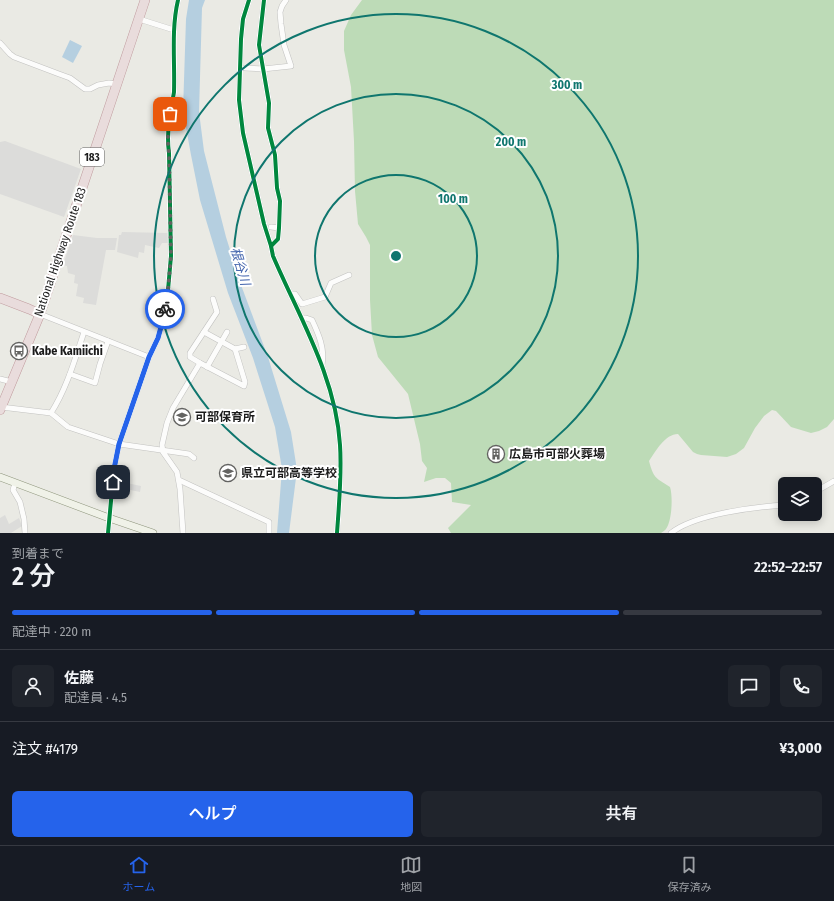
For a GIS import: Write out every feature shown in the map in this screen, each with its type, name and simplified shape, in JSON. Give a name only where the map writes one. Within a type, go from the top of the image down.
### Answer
[{"type":"highway","name":"National Highway Route 183","points":[[1,409],[40,314],[145,0]]},
{"type":"highway","points":[[0,298],[40,314]]},
{"type":"street","points":[[108,533],[114,469],[119,444],[149,357],[158,338],[164,316],[168,290],[170,263],[169,153],[167,131],[174,94],[174,30],[175,12],[178,0]]},
{"type":"street","points":[[248,0],[243,19],[241,39],[240,100],[243,133],[273,256],[322,366],[331,390],[340,444],[340,481],[337,533]]},
{"type":"street","points":[[264,0],[259,45],[269,103],[268,128],[275,155],[277,188],[280,201],[278,239],[271,246]]},
{"type":"street","points":[[245,68],[263,69],[291,66],[284,45],[280,12],[286,0]]},
{"type":"street","points":[[139,19],[174,30]]},
{"type":"street","points":[[0,43],[14,57],[70,78],[85,89],[90,89],[98,85],[109,83],[117,84]]},
{"type":"street","points":[[271,227],[279,228]]},
{"type":"street","points":[[290,294],[295,294],[302,304],[325,297],[331,283],[349,275]]},
{"type":"street","points":[[213,299],[217,312],[190,353],[190,357],[244,386],[245,382],[235,349]]},
{"type":"street","points":[[40,314],[149,357]]},
{"type":"street","points":[[301,318],[312,320],[318,333],[321,340],[323,360],[322,366]]},
{"type":"street","points":[[51,412],[57,403],[70,374],[84,332]]},
{"type":"street","points":[[204,332],[235,349],[244,347]]},
{"type":"street","points":[[207,367],[228,332]]},
{"type":"street","points":[[70,374],[95,383],[108,341]]},
{"type":"street","points":[[183,533],[179,480],[177,472],[163,452],[162,445],[167,423],[200,363]]},
{"type":"street","points":[[0,380],[12,382]]},
{"type":"street","points":[[1,409],[51,412],[68,427],[119,444],[189,454],[194,458]]},
{"type":"street","points":[[0,477],[153,533]]},
{"type":"street","points":[[179,480],[270,522],[270,533]]},
{"type":"street","points":[[822,488],[834,481]]},
{"type":"street","points":[[16,483],[13,490],[20,502],[24,519],[25,533]]},
{"type":"street","points":[[671,533],[674,530],[705,517],[764,506],[778,505]]},
{"type":"green space","points":[[362,0],[834,0],[834,419],[827,427],[811,433],[791,427],[776,411],[772,410],[764,416],[755,428],[744,448],[736,454],[727,457],[697,454],[693,452],[678,434],[669,437],[661,444],[649,461],[654,474],[658,479],[670,487],[671,491],[672,502],[670,520],[666,529],[661,533],[451,533],[448,528],[471,505],[452,502],[451,483],[445,478],[436,478],[424,482],[427,468],[422,461],[420,444],[408,394],[378,357],[372,335],[370,300],[370,245],[358,224],[355,191],[351,87],[344,50],[344,31],[351,15]]},
{"type":"shaded area","points":[[5,141],[81,169],[64,217],[0,194],[0,142]]},
{"type":"shaded area","points":[[122,232],[168,233],[168,243],[162,243],[159,248],[145,245],[144,253],[139,252],[138,258],[117,252],[119,235],[121,235]]},
{"type":"shaded area","points":[[73,235],[97,238],[117,238],[115,250],[106,250],[96,305],[83,303],[84,298],[76,296],[78,284],[74,283],[75,275],[68,273],[67,266],[63,265]]},
{"type":"shaded area","points":[[117,481],[141,486],[140,492],[116,487]]},
{"type":"shaded area","points":[[5,515],[9,524],[19,518],[22,526],[11,533],[0,533],[0,518]]},
{"type":"water","points":[[189,0],[205,0],[202,8],[199,112],[204,151],[226,237],[241,285],[268,357],[291,432],[297,470],[289,533],[277,533],[282,469],[275,427],[253,358],[228,293],[200,200],[191,155],[183,111],[186,19]]},
{"type":"water","points":[[70,40],[82,46],[73,63],[62,57]]},
{"type":"cycle path","points":[[108,533],[114,469],[119,444],[149,357],[158,338],[164,316],[168,290],[171,256],[168,133],[174,92],[174,34],[178,0]]},
{"type":"cycle path","points":[[249,0],[243,19],[239,100],[243,133],[264,224],[271,246],[278,239],[280,201],[277,188],[275,155],[268,128],[269,103],[259,45],[264,0]]},
{"type":"cycle path","points":[[271,246],[273,256],[315,348],[332,395],[337,420],[341,456],[337,533]]},
{"type":"way so far","points":[[165,309],[171,256],[169,153],[167,141],[170,114]]},
{"type":"place","name":"Kabe Kamiichi","points":[[19,351]]},
{"type":"place","name":"可部保育所","points":[[182,417]]},
{"type":"place","name":"広島市可部火葬場","points":[[496,454]]},
{"type":"place","name":"県立可部高等学校","points":[[228,473]]},
{"type":"route","points":[[113,482],[119,444],[149,357],[158,338],[165,309]]},
{"type":"water label","name":"根谷川","points":[[241,266]]}]
